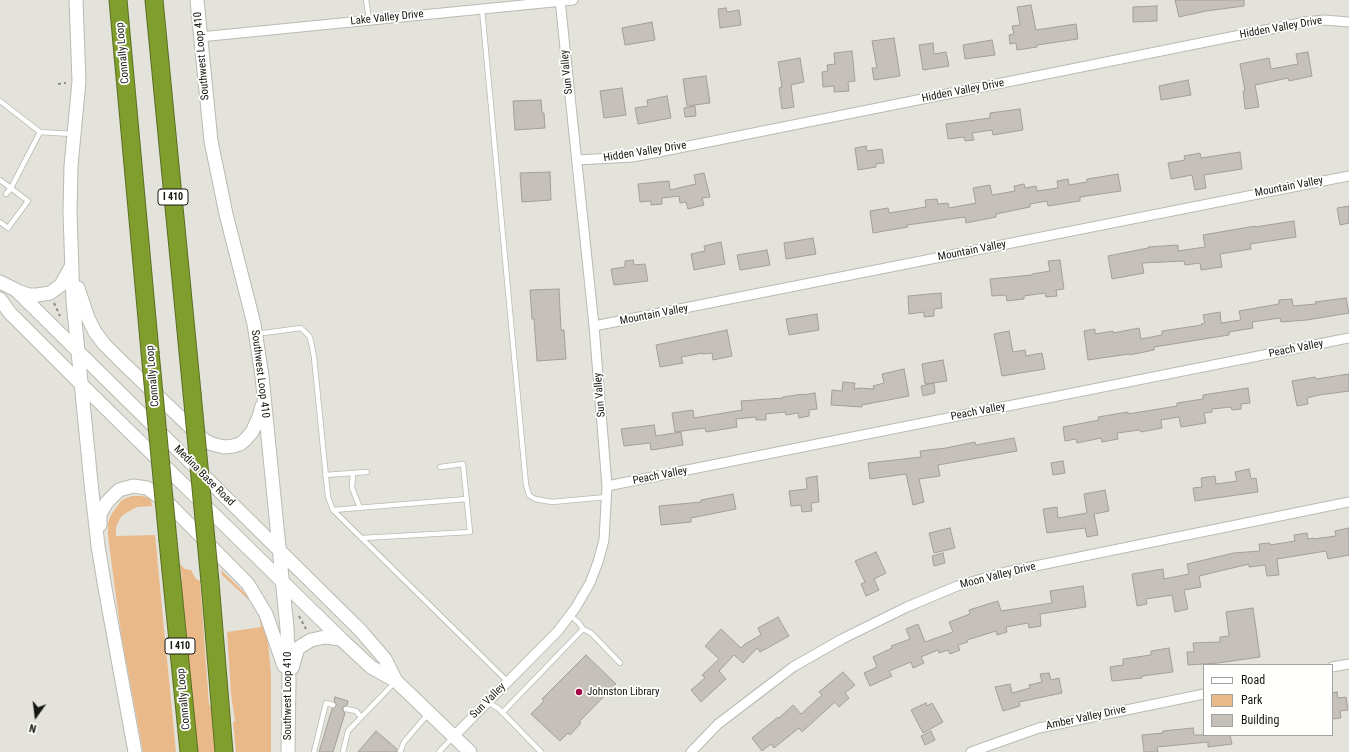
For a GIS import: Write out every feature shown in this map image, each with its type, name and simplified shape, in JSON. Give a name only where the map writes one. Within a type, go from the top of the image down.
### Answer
[{"type":"highway","name":"Connally Loop","points":[[118,0],[150,352],[189,752]]},
{"type":"highway","name":"I 410","points":[[154,0],[210,582],[224,752]]},
{"type":"main road","points":[[76,0],[79,81],[70,180],[71,267],[98,546],[108,610],[135,752]]},
{"type":"main road","name":"Southwest Loop 410","points":[[197,0],[213,154],[226,214],[256,334],[264,394],[286,628],[288,752]]},
{"type":"main road","points":[[16,290],[22,293],[36,295],[50,293],[61,285],[71,267]]},
{"type":"main road","points":[[71,267],[88,318],[95,332],[104,344],[204,440],[224,447],[237,445],[245,440],[256,425],[264,394]]},
{"type":"main road","name":"Medina Base Road","points":[[0,282],[16,290],[360,630],[385,659],[396,681]]},
{"type":"main road","name":"Medina Base Road","points":[[0,298],[10,313],[341,639],[371,667],[396,681],[470,752]]},
{"type":"main road","points":[[98,546],[100,514],[107,502],[119,490],[133,486],[147,488],[168,504],[248,584],[266,614],[288,680]]},
{"type":"main road","points":[[288,680],[298,648],[311,640],[325,637],[341,639]]},
{"type":"street","name":"Lake Valley Drive","points":[[200,37],[573,0]]},
{"type":"street","name":"Sun Valley","points":[[454,736],[558,631],[590,583],[604,540],[608,486],[594,326],[560,1]]},
{"type":"street","name":"Hidden Valley Drive","points":[[577,160],[632,157],[654,153],[1305,22],[1324,20],[1349,22]]},
{"type":"street","name":"Mountain Valley","points":[[594,326],[1349,176]]},
{"type":"street","name":"Peach Valley","points":[[608,486],[1349,338]]},
{"type":"street","name":"Moon Valley Drive","points":[[691,752],[718,724],[793,667],[842,639],[908,607],[957,586],[1006,572],[1349,502]]},
{"type":"street","points":[[1333,667],[1349,664]]},
{"type":"street","name":"Amber Valley Drive","points":[[972,752],[1039,728],[1203,694]]},
{"type":"lane","points":[[366,0],[369,20]]},
{"type":"lane","points":[[482,9],[526,485],[529,495],[536,500],[552,502],[607,498]]},
{"type":"lane","points":[[0,101],[40,132],[74,134]]},
{"type":"lane","points":[[6,194],[11,188],[40,132]]},
{"type":"lane","points":[[0,180],[28,201],[8,228],[0,222]]},
{"type":"lane","points":[[256,334],[301,328],[310,337],[314,358],[328,497],[334,510],[508,682]]},
{"type":"lane","points":[[362,538],[470,532],[463,464],[440,467]]},
{"type":"lane","points":[[326,475],[367,472]]},
{"type":"lane","points":[[353,473],[352,488],[360,508]]},
{"type":"lane","points":[[334,510],[467,499]]},
{"type":"lane","points":[[570,615],[583,629],[592,633],[620,663]]},
{"type":"lane","points":[[502,713],[583,629]]},
{"type":"lane","points":[[343,752],[348,731],[396,681]]},
{"type":"lane","points":[[488,702],[502,713],[541,752]]},
{"type":"lane","points":[[314,752],[326,703],[333,705]]},
{"type":"lane","points":[[346,708],[356,711],[361,717]]},
{"type":"lane","points":[[400,752],[404,742],[429,712]]},
{"type":"lane","points":[[439,752],[454,736]]},
{"type":"path","points":[[52,298],[60,317]]},
{"type":"path","points":[[296,611],[309,634]]},
{"type":"green space","points":[[132,496],[151,498],[152,506],[137,507],[121,517],[116,527],[116,536],[155,535],[176,752],[143,752],[121,634],[108,536],[108,523],[111,515],[121,501]]},
{"type":"green space","points":[[180,564],[185,569],[191,570],[196,579],[200,581],[209,705],[212,706],[216,752],[197,752],[180,580],[182,578]]},
{"type":"green space","points":[[221,570],[252,600],[267,631],[271,674],[271,752],[236,752],[233,722],[235,721],[231,694],[227,632],[261,627],[259,616],[250,601],[222,575]]},
{"type":"building","points":[[1175,0],[1244,0],[1244,6],[1206,11],[1179,17]]},
{"type":"building","points":[[1031,5],[1036,30],[1076,24],[1078,39],[1037,45],[1037,47],[1017,50],[1016,43],[1010,44],[1009,35],[1014,34],[1012,26],[1020,25],[1017,7]]},
{"type":"building","points":[[1157,6],[1157,21],[1133,22],[1133,7]]},
{"type":"building","points":[[726,8],[727,12],[739,10],[741,25],[720,28],[718,9]]},
{"type":"building","points":[[652,22],[655,40],[625,45],[622,28]]},
{"type":"building","points":[[894,38],[900,76],[874,80],[872,68],[877,68],[872,41]]},
{"type":"building","points":[[992,40],[995,55],[965,59],[963,45]]},
{"type":"building","points":[[933,43],[934,54],[946,52],[949,66],[923,70],[919,45]]},
{"type":"building","points":[[852,51],[855,81],[848,82],[849,91],[834,92],[834,86],[823,87],[822,72],[828,71],[827,65],[835,64],[834,53]]},
{"type":"building","points":[[1308,52],[1312,76],[1289,81],[1288,78],[1255,85],[1259,107],[1245,109],[1243,91],[1245,91],[1240,64],[1269,58],[1271,69],[1298,64],[1296,54]]},
{"type":"building","points":[[800,58],[804,82],[791,85],[794,107],[782,109],[779,88],[782,87],[778,62]]},
{"type":"building","points":[[706,76],[710,103],[687,106],[683,79]]},
{"type":"building","points":[[1188,80],[1191,95],[1161,100],[1159,86]]},
{"type":"building","points":[[622,88],[626,115],[604,118],[600,91]]},
{"type":"building","points":[[667,96],[671,118],[638,124],[635,108],[648,106],[647,100]]},
{"type":"building","points":[[541,100],[545,128],[515,130],[513,101]]},
{"type":"building","points":[[695,106],[696,116],[685,117],[684,108]]},
{"type":"building","points":[[1020,109],[1023,130],[993,135],[992,130],[972,133],[974,140],[965,141],[964,137],[948,139],[946,124],[990,118],[990,113]]},
{"type":"building","points":[[866,146],[867,151],[882,149],[884,163],[876,164],[876,167],[858,170],[855,148]]},
{"type":"building","points":[[1240,152],[1242,169],[1204,175],[1206,188],[1195,190],[1192,175],[1171,179],[1168,163],[1185,160],[1184,156],[1200,153],[1201,158]]},
{"type":"building","points":[[550,172],[551,200],[522,202],[520,173]]},
{"type":"building","points":[[704,173],[710,197],[702,198],[704,205],[688,209],[686,202],[680,203],[679,196],[662,198],[662,204],[651,205],[651,201],[640,202],[638,184],[669,181],[670,190],[696,184],[694,175]]},
{"type":"building","points":[[1118,174],[1121,191],[1080,197],[1080,201],[1048,206],[1047,201],[1030,204],[1030,207],[996,214],[996,217],[966,223],[965,217],[907,225],[908,227],[873,233],[870,211],[888,208],[889,213],[926,207],[925,200],[937,199],[938,204],[948,203],[949,208],[976,203],[973,188],[990,185],[992,195],[1015,191],[1014,186],[1024,184],[1025,188],[1036,186],[1037,191],[1058,188],[1057,181],[1068,179],[1069,185],[1087,182],[1087,179]]},
{"type":"building","points":[[1349,206],[1349,223],[1340,225],[1337,208]]},
{"type":"building","points":[[1294,221],[1296,237],[1250,244],[1251,249],[1220,254],[1222,267],[1201,270],[1200,263],[1185,265],[1184,261],[1142,263],[1144,273],[1112,279],[1108,256],[1148,247],[1178,245],[1178,251],[1205,247],[1203,235]]},
{"type":"building","points":[[813,238],[816,254],[786,259],[784,243]]},
{"type":"building","points":[[721,242],[725,264],[694,270],[691,254],[705,251],[704,246]]},
{"type":"building","points":[[767,250],[770,265],[740,270],[737,255]]},
{"type":"building","points":[[633,260],[634,265],[645,264],[648,281],[614,285],[611,269],[625,267],[625,261]]},
{"type":"building","points":[[1060,260],[1064,289],[1056,290],[1057,296],[1046,297],[1045,293],[1024,296],[1024,299],[1007,301],[1006,295],[992,296],[990,279],[1032,275],[1050,271],[1048,261]]},
{"type":"building","points":[[559,289],[561,330],[564,330],[566,359],[537,361],[530,290]]},
{"type":"building","points":[[941,293],[942,308],[934,309],[934,316],[924,317],[924,312],[909,314],[908,296]]},
{"type":"building","points":[[1346,298],[1349,313],[1307,320],[1281,322],[1280,318],[1252,322],[1253,328],[1229,332],[1229,335],[1154,347],[1154,350],[1129,355],[1088,360],[1084,331],[1095,329],[1095,334],[1113,331],[1113,333],[1139,328],[1141,339],[1162,335],[1162,331],[1202,325],[1201,324],[1205,323],[1203,315],[1220,312],[1221,323],[1241,320],[1239,311],[1279,304],[1279,300],[1292,299],[1293,306],[1316,304],[1315,302]]},
{"type":"building","points":[[817,314],[819,330],[789,335],[786,319]]},
{"type":"building","points":[[727,330],[732,356],[713,360],[712,353],[703,353],[681,357],[683,363],[660,367],[656,345]]},
{"type":"building","points":[[1009,331],[1013,352],[1025,350],[1026,356],[1042,353],[1045,369],[1002,376],[994,334]]},
{"type":"building","points":[[943,360],[947,381],[925,384],[922,364]]},
{"type":"building","points":[[904,369],[909,396],[862,405],[862,407],[831,405],[832,390],[842,391],[843,382],[855,383],[854,389],[874,389],[873,386],[884,383],[882,374]]},
{"type":"building","points":[[1349,374],[1349,391],[1307,398],[1308,404],[1297,406],[1292,381]]},
{"type":"building","points":[[934,383],[935,393],[923,396],[921,386]]},
{"type":"building","points":[[1248,388],[1250,403],[1241,404],[1241,409],[1232,410],[1231,407],[1212,409],[1212,412],[1204,413],[1206,423],[1181,427],[1179,417],[1161,420],[1162,428],[1141,432],[1140,430],[1117,433],[1118,439],[1102,442],[1101,438],[1077,443],[1076,439],[1065,441],[1063,427],[1099,420],[1098,417],[1177,406],[1177,403],[1203,399],[1203,395]]},
{"type":"building","points":[[815,393],[817,409],[809,410],[809,416],[799,418],[798,413],[786,415],[785,412],[766,414],[766,420],[756,420],[756,417],[736,419],[737,427],[706,432],[705,428],[675,432],[672,413],[693,410],[694,418],[742,410],[741,401],[783,398]]},
{"type":"building","points":[[654,425],[656,436],[681,432],[683,445],[651,450],[650,443],[624,446],[621,429]]},
{"type":"building","points":[[1014,438],[1017,451],[938,465],[940,476],[919,479],[924,502],[913,505],[906,474],[870,479],[868,463],[921,457],[920,451],[946,448],[975,442],[976,445]]},
{"type":"building","points":[[1063,461],[1065,473],[1053,475],[1051,463]]},
{"type":"building","points":[[1249,469],[1251,479],[1256,478],[1258,492],[1195,501],[1193,488],[1202,487],[1201,478],[1215,476],[1216,484],[1237,481],[1235,472]]},
{"type":"building","points":[[817,476],[819,502],[811,503],[812,511],[802,512],[801,505],[791,506],[789,491],[807,489],[806,478]]},
{"type":"building","points":[[1105,490],[1109,511],[1094,514],[1098,535],[1087,537],[1085,528],[1047,533],[1043,509],[1057,507],[1058,518],[1087,513],[1084,494]]},
{"type":"building","points":[[733,494],[736,509],[691,518],[691,522],[661,525],[659,506],[701,502],[701,500]]},
{"type":"building","points":[[950,528],[955,548],[934,553],[929,533]]},
{"type":"building","points":[[1349,528],[1349,555],[1328,559],[1326,551],[1277,559],[1279,575],[1267,576],[1265,565],[1249,567],[1249,564],[1199,576],[1201,587],[1184,590],[1188,609],[1175,612],[1172,595],[1146,599],[1147,604],[1137,606],[1132,574],[1163,569],[1164,579],[1189,574],[1187,564],[1234,553],[1260,551],[1259,544],[1270,543],[1270,545],[1295,541],[1294,535],[1307,533],[1308,539],[1314,539],[1336,536],[1335,531]]},
{"type":"building","points":[[876,552],[886,573],[874,579],[879,590],[866,596],[861,584],[865,582],[855,561]]},
{"type":"building","points":[[943,553],[945,563],[934,566],[932,556]]},
{"type":"building","points":[[1083,586],[1086,607],[1040,614],[1041,626],[1029,628],[1028,623],[1006,627],[1007,632],[997,635],[996,631],[967,640],[968,642],[958,645],[960,650],[950,654],[948,650],[939,653],[938,650],[921,657],[924,663],[913,668],[911,662],[889,671],[892,676],[870,686],[864,673],[877,667],[873,657],[892,648],[891,646],[910,639],[906,629],[918,624],[925,642],[953,632],[949,622],[970,614],[969,610],[998,601],[1001,611],[1052,603],[1050,591]]},
{"type":"building","points":[[1253,608],[1260,657],[1218,663],[1188,665],[1187,652],[1194,652],[1193,643],[1220,642],[1220,637],[1229,636],[1226,612]]},
{"type":"building","points":[[778,617],[789,636],[760,652],[757,648],[743,663],[734,655],[719,671],[726,679],[701,702],[691,690],[705,678],[702,675],[719,659],[705,646],[721,629],[741,648],[761,635],[758,628]]},
{"type":"building","points":[[1169,648],[1173,672],[1142,676],[1142,678],[1112,681],[1110,667],[1123,665],[1123,659],[1151,655],[1151,651]]},
{"type":"building","name":"Johnston Library","points":[[586,655],[616,684],[579,722],[581,723],[570,735],[568,733],[560,741],[531,714],[544,701],[542,699]]},
{"type":"building","points":[[843,672],[855,685],[845,693],[849,698],[839,707],[835,702],[802,732],[799,728],[774,748],[771,744],[762,751],[752,738],[778,717],[779,718],[793,705],[801,714],[822,695],[819,692]]},
{"type":"building","points":[[1049,673],[1051,680],[1059,678],[1062,693],[1019,702],[1020,706],[1003,711],[995,687],[1010,684],[1012,693],[1030,688],[1029,685],[1042,682],[1040,674]]},
{"type":"building","points":[[1337,692],[1338,698],[1346,697],[1348,710],[1340,711],[1341,718],[1333,719],[1333,693]]},
{"type":"building","points":[[335,697],[348,701],[347,705],[342,708],[345,713],[333,752],[319,752],[332,709],[336,706],[334,701]]},
{"type":"building","points":[[926,703],[927,706],[932,703],[943,722],[923,733],[911,710]]},
{"type":"building","points":[[1193,728],[1194,735],[1230,736],[1232,744],[1208,747],[1208,742],[1157,747],[1158,752],[1144,752],[1142,735],[1163,733],[1163,731]]},
{"type":"building","points":[[376,731],[397,749],[396,752],[358,752]]},
{"type":"building","points":[[931,731],[935,740],[925,745],[921,736]]},
{"type":"place","name":"Johnston Library","points":[[579,692]]}]
